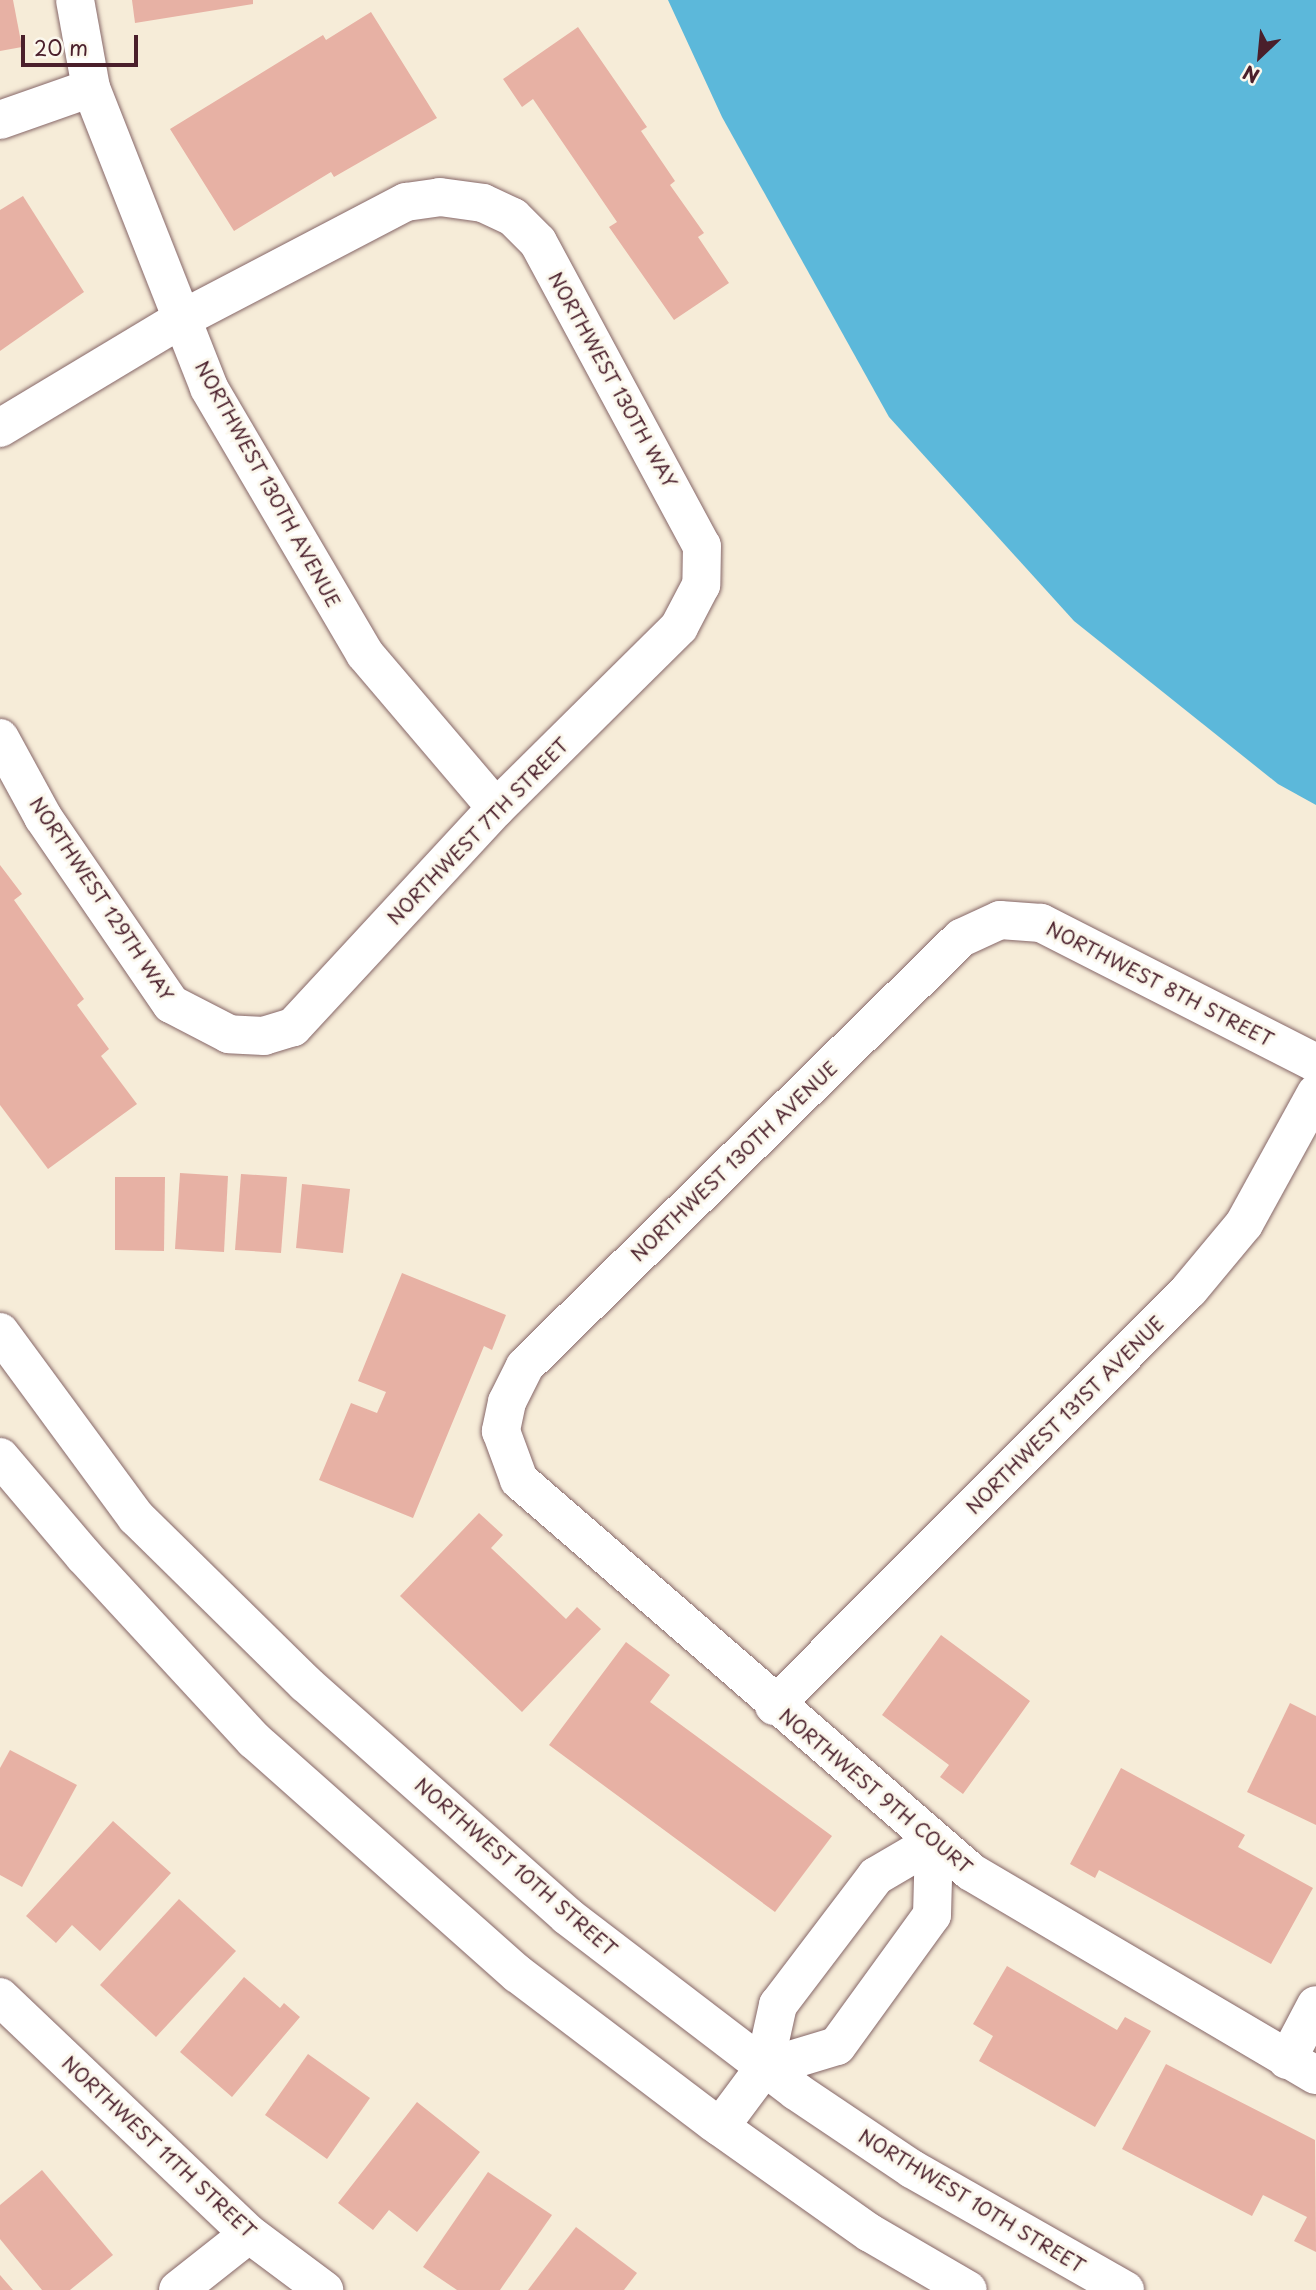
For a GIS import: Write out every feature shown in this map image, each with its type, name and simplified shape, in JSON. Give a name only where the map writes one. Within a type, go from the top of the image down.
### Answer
[{"type":"street","name":"NORTHWEST 130TH AVENUE","points":[[75,0],[91,88],[209,388],[365,654],[496,808]]},
{"type":"street","points":[[0,120],[91,88]]},
{"type":"street","name":"NORTHWEST 130TH WAY","points":[[180,320],[406,202],[440,197],[483,203],[513,217],[538,242],[702,546],[701,584]]},
{"type":"street","points":[[0,428],[180,320]]},
{"type":"street","name":"NORTHWEST 7TH STREET","points":[[229,1034],[264,1036],[293,1027],[496,808],[680,627],[701,584]]},
{"type":"street","name":"NORTHWEST 129TH WAY","points":[[0,738],[43,817],[171,1004],[229,1034]]},
{"type":"street","name":"NORTHWEST 130TH AVENUE","points":[[501,1431],[508,1402],[525,1366],[961,938],[1000,920]]},
{"type":"street","name":"NORTHWEST 8TH STREET","points":[[1000,920],[1041,923],[1316,1063]]},
{"type":"street","name":"NORTHWEST 131ST AVENUE","points":[[774,1706],[1189,1290],[1244,1224],[1316,1093]]},
{"type":"street","name":"NORTHWEST 10TH STREET","points":[[0,1334],[136,1517],[306,1684],[567,1916],[764,2068],[912,2169],[1125,2290]]},
{"type":"street","name":"NORTHWEST 9TH COURT","points":[[501,1431],[519,1480],[774,1706],[971,1872],[1301,2068]]},
{"type":"street","points":[[0,1457],[84,1556],[254,1740],[518,1974],[720,2127],[870,2233],[968,2290]]},
{"type":"street","points":[[764,2068],[837,2046],[932,1915],[934,1842]]},
{"type":"street","points":[[720,2127],[764,2068],[778,2005],[876,1875],[934,1842]]},
{"type":"street","name":"NORTHWEST 11TH STREET","points":[[0,1997],[249,2234],[324,2290]]},
{"type":"street","points":[[1301,2068],[1316,2005]]},
{"type":"street","points":[[178,2290],[249,2234]]},
{"type":"water","points":[[668,0],[1316,0],[1316,805],[1278,784],[1074,621],[889,417],[722,117]]},
{"type":"building","points":[[0,0],[13,0],[22,47],[0,51]]},
{"type":"building","points":[[132,0],[253,0],[253,4],[135,23]]},
{"type":"building","points":[[371,12],[437,118],[334,177],[331,172],[234,231],[170,129],[323,35],[326,40]]},
{"type":"building","points":[[578,27],[647,127],[641,131],[675,181],[670,185],[704,233],[698,237],[729,283],[674,320],[609,227],[617,222],[533,99],[522,107],[503,79]]},
{"type":"building","points":[[23,196],[84,292],[0,351],[0,210]]},
{"type":"building","points":[[0,865],[22,894],[14,900],[84,999],[77,1005],[109,1049],[101,1056],[137,1104],[48,1169],[0,1105]]},
{"type":"building","points":[[180,1173],[228,1176],[224,1252],[175,1249]]},
{"type":"building","points":[[241,1174],[287,1177],[281,1253],[235,1250]]},
{"type":"building","points":[[115,1177],[165,1177],[164,1251],[115,1250]]},
{"type":"building","points":[[302,1184],[350,1189],[343,1253],[296,1248]]},
{"type":"building","points":[[402,1273],[506,1315],[492,1350],[484,1346],[413,1518],[319,1480],[351,1403],[377,1413],[386,1392],[358,1381]]},
{"type":"building","points":[[479,1513],[503,1535],[491,1548],[566,1619],[577,1607],[601,1629],[522,1712],[400,1596]]},
{"type":"building","points":[[941,1635],[1030,1701],[963,1794],[940,1777],[949,1765],[882,1715]]},
{"type":"building","points":[[626,1642],[670,1675],[650,1702],[832,1836],[775,1912],[549,1745]]},
{"type":"building","points":[[1290,1703],[1316,1716],[1316,1825],[1247,1792]]},
{"type":"building","points":[[10,1750],[77,1785],[22,1887],[0,1875],[0,1768]]},
{"type":"building","points":[[1121,1768],[1245,1835],[1238,1847],[1313,1888],[1271,1964],[1099,1870],[1095,1878],[1070,1864]]},
{"type":"building","points":[[113,1821],[171,1873],[100,1951],[72,1925],[56,1943],[26,1916]]},
{"type":"building","points":[[179,1899],[236,1951],[156,2037],[100,1985]]},
{"type":"building","points":[[1007,1966],[1117,2030],[1125,2017],[1151,2031],[1095,2127],[979,2061],[993,2036],[973,2024]]},
{"type":"building","points":[[244,1977],[280,2008],[284,2003],[300,2017],[232,2097],[180,2052]]},
{"type":"building","points":[[308,2054],[370,2098],[327,2159],[265,2115]]},
{"type":"building","points":[[1166,2064],[1315,2140],[1316,2252],[1294,2241],[1307,2217],[1263,2195],[1252,2216],[1122,2149]]},
{"type":"building","points":[[417,2102],[480,2152],[417,2232],[389,2210],[373,2230],[338,2203]]},
{"type":"building","points":[[42,2170],[113,2255],[70,2290],[42,2290],[0,2239],[0,2205]]},
{"type":"building","points":[[488,2172],[552,2215],[500,2290],[457,2290],[423,2267]]},
{"type":"building","points":[[576,2227],[637,2273],[624,2290],[528,2290]]},
{"type":"building","points":[[0,2275],[13,2290],[0,2290]]}]
